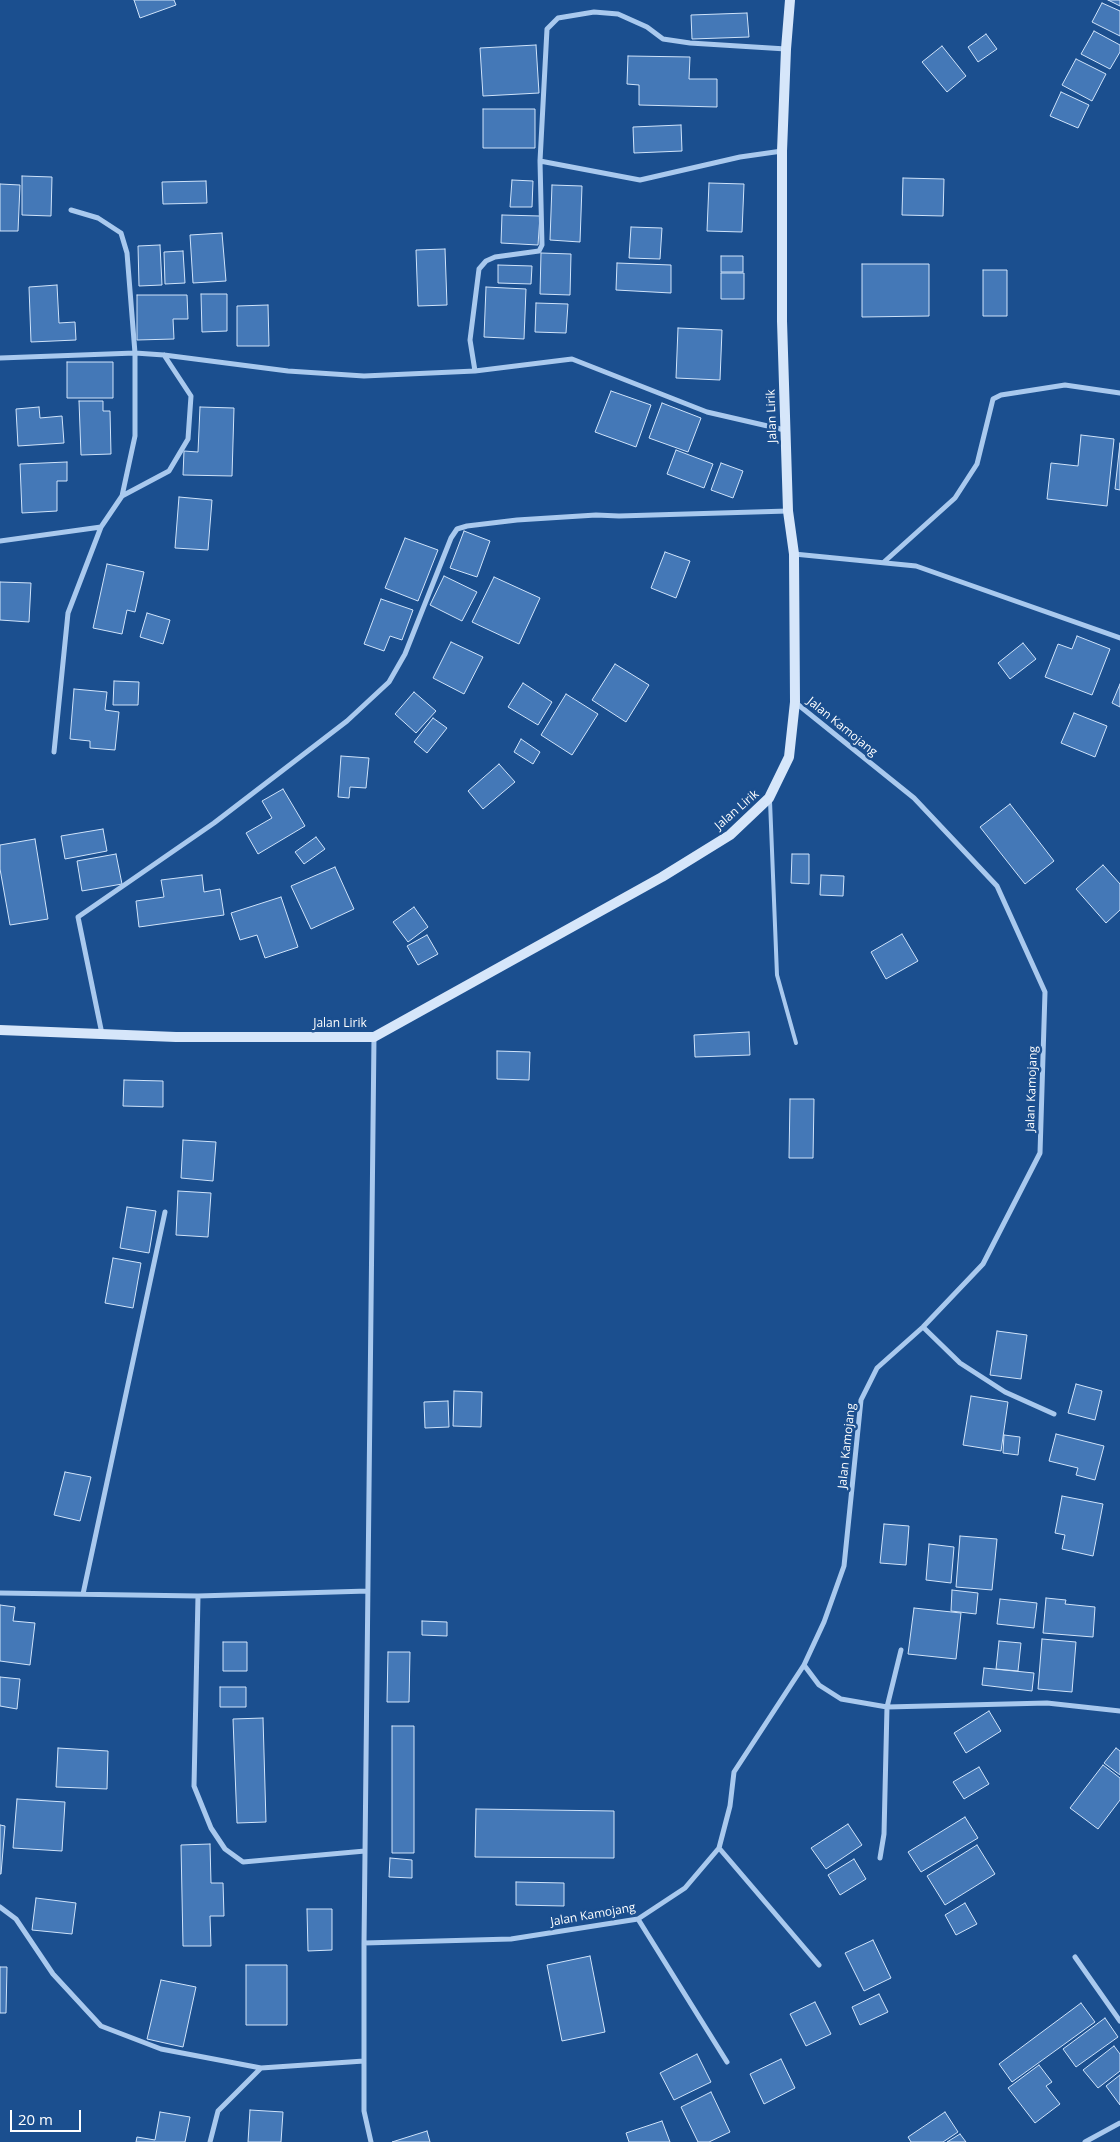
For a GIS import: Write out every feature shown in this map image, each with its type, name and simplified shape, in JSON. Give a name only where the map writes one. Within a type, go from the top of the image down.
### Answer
[{"type":"main road","name":"Jalan Lirik","points":[[2,1033],[176,1037],[374,1037],[662,877],[730,835],[770,798],[789,757],[795,702],[794,554],[788,511],[782,320],[782,151],[790,0]]},
{"type":"street","points":[[475,371],[470,340],[479,268],[486,261],[495,257],[539,251],[542,245],[540,161],[548,29],[558,18],[594,12],[618,14],[648,27],[663,39],[690,43],[786,49]]},
{"type":"street","points":[[540,161],[640,180],[740,157],[782,151]]},
{"type":"street","points":[[54,752],[68,614],[101,527],[122,496],[135,436],[135,353],[127,253],[121,233],[98,218],[71,210]]},
{"type":"street","points":[[0,358],[135,353],[164,354],[288,371],[364,376],[475,371],[572,359],[707,412],[785,430]]},
{"type":"street","points":[[122,496],[169,472],[188,439],[191,396],[164,354]]},
{"type":"street","points":[[884,562],[955,498],[977,464],[993,399],[1001,395],[1065,386],[1120,393]]},
{"type":"street","points":[[102,1034],[78,917],[214,823],[347,721],[389,682],[405,654],[451,538],[457,529],[517,520],[596,515],[788,511]]},
{"type":"street","points":[[0,541],[101,527]]},
{"type":"street","points":[[794,554],[916,566],[1120,638]]},
{"type":"street","name":"Jalan Kamojang","points":[[364,1943],[511,1939],[638,1919],[685,1888],[720,1848],[730,1806],[734,1772],[804,1665],[824,1622],[844,1566],[861,1400],[877,1368],[922,1327],[983,1264],[1040,1153],[1045,992],[996,886],[914,798],[795,702]]},
{"type":"street","points":[[371,2142],[364,2111],[364,1943],[374,1037]]},
{"type":"street","points":[[83,1594],[164,1212]]},
{"type":"street","points":[[922,1327],[960,1363],[1005,1392],[1054,1414]]},
{"type":"street","points":[[0,1593],[198,1596],[368,1591]]},
{"type":"street","points":[[198,1596],[194,1786],[210,1828],[225,1849],[243,1862],[365,1851]]},
{"type":"street","points":[[880,1858],[884,1834],[887,1707],[901,1650]]},
{"type":"street","points":[[804,1665],[819,1685],[841,1699],[887,1707],[1047,1703],[1120,1711]]},
{"type":"street","points":[[720,1848],[819,1965]]},
{"type":"street","points":[[0,1907],[16,1919],[53,1974],[101,2026],[161,2049],[261,2068],[364,2061]]},
{"type":"street","points":[[638,1919],[727,2062]]},
{"type":"street","points":[[1075,1957],[1120,2021]]},
{"type":"street","points":[[210,2142],[218,2112],[261,2068]]},
{"type":"street","points":[[1085,2142],[1120,2123]]},
{"type":"lane","points":[[770,798],[777,975],[796,1043]]},
{"type":"building","points":[[134,0],[174,0],[176,5],[140,18]]},
{"type":"building","points":[[1108,0],[1120,0],[1120,6]]},
{"type":"building","points":[[1102,3],[1120,11],[1120,36],[1092,22]]},
{"type":"building","points":[[747,13],[749,37],[692,39],[691,15]]},
{"type":"building","points":[[1094,31],[1120,45],[1120,52],[1110,69],[1081,54]]},
{"type":"building","points":[[986,34],[997,49],[978,62],[968,47]]},
{"type":"building","points":[[536,45],[539,93],[483,96],[480,48]]},
{"type":"building","points":[[942,46],[966,76],[947,92],[922,62]]},
{"type":"building","points":[[628,56],[690,57],[689,79],[717,79],[717,107],[639,105],[639,85],[627,84]]},
{"type":"building","points":[[1076,59],[1106,74],[1092,101],[1062,85]]},
{"type":"building","points":[[1061,92],[1089,105],[1078,128],[1050,116]]},
{"type":"building","points":[[483,109],[535,109],[535,148],[483,148]]},
{"type":"building","points":[[681,125],[682,151],[634,153],[633,127]]},
{"type":"building","points":[[22,176],[52,177],[51,216],[22,215]]},
{"type":"building","points":[[903,178],[944,179],[943,216],[902,215]]},
{"type":"building","points":[[512,180],[533,181],[532,207],[510,207]]},
{"type":"building","points":[[206,181],[207,203],[163,204],[162,182]]},
{"type":"building","points":[[709,183],[744,184],[742,232],[707,231]]},
{"type":"building","points":[[0,184],[20,185],[18,231],[0,231]]},
{"type":"building","points":[[552,185],[582,186],[580,242],[550,240]]},
{"type":"building","points":[[502,215],[540,216],[538,245],[501,243]]},
{"type":"building","points":[[631,227],[662,228],[660,259],[629,258]]},
{"type":"building","points":[[222,233],[226,281],[193,283],[190,235]]},
{"type":"building","points":[[160,245],[162,285],[139,286],[138,246]]},
{"type":"building","points":[[445,249],[447,305],[418,306],[416,250]]},
{"type":"building","points":[[183,251],[185,283],[165,284],[164,252]]},
{"type":"building","points":[[541,253],[571,254],[570,295],[540,294]]},
{"type":"building","points":[[721,256],[743,256],[743,272],[721,272]]},
{"type":"building","points":[[617,263],[671,265],[671,293],[616,290]]},
{"type":"building","points":[[862,264],[929,264],[929,316],[862,317]]},
{"type":"building","points":[[498,265],[532,266],[531,284],[498,283]]},
{"type":"building","points":[[983,270],[1007,270],[1007,316],[983,316]]},
{"type":"building","points":[[721,273],[744,273],[744,299],[721,299]]},
{"type":"building","points":[[57,285],[59,323],[75,322],[76,340],[31,342],[29,287]]},
{"type":"building","points":[[486,287],[526,289],[524,339],[484,337]]},
{"type":"building","points":[[201,294],[227,294],[227,331],[202,332]]},
{"type":"building","points":[[137,295],[187,295],[188,319],[173,319],[174,339],[137,340]]},
{"type":"building","points":[[536,303],[568,304],[566,333],[535,332]]},
{"type":"building","points":[[268,305],[269,346],[237,346],[237,306]]},
{"type":"building","points":[[678,328],[722,330],[720,380],[676,378]]},
{"type":"building","points":[[67,362],[113,362],[113,398],[67,398]]},
{"type":"building","points":[[611,391],[651,405],[636,447],[595,432]]},
{"type":"building","points":[[79,401],[103,401],[103,411],[110,411],[111,454],[81,455]]},
{"type":"building","points":[[662,403],[701,418],[688,452],[649,438]]},
{"type":"building","points":[[39,407],[40,418],[62,416],[64,443],[18,446],[16,409]]},
{"type":"building","points":[[200,407],[234,408],[232,476],[183,475],[184,451],[198,452]]},
{"type":"building","points":[[1081,435],[1114,439],[1107,506],[1047,499],[1051,463],[1078,466]]},
{"type":"building","points":[[1120,443],[1120,490],[1115,489]]},
{"type":"building","points":[[676,450],[713,464],[704,488],[667,474]]},
{"type":"building","points":[[67,462],[67,481],[57,481],[57,511],[22,513],[20,464]]},
{"type":"building","points":[[721,463],[743,471],[733,498],[711,490]]},
{"type":"building","points":[[179,497],[212,500],[208,550],[175,548]]},
{"type":"building","points":[[464,531],[490,541],[477,577],[450,568]]},
{"type":"building","points":[[405,538],[438,550],[418,601],[385,588]]},
{"type":"building","points":[[665,552],[690,561],[676,598],[651,588]]},
{"type":"building","points":[[107,564],[144,572],[135,612],[127,610],[122,634],[93,628]]},
{"type":"building","points":[[444,576],[477,592],[462,621],[430,605]]},
{"type":"building","points":[[494,577],[540,598],[519,644],[472,622]]},
{"type":"building","points":[[0,582],[31,583],[29,622],[0,620]]},
{"type":"building","points":[[381,599],[413,610],[402,640],[390,636],[384,651],[364,644]]},
{"type":"building","points":[[147,613],[170,620],[163,644],[140,637]]},
{"type":"building","points":[[1077,636],[1110,649],[1092,695],[1045,677],[1058,644],[1072,649]]},
{"type":"building","points":[[451,642],[483,657],[464,694],[433,678]]},
{"type":"building","points":[[1023,643],[1036,659],[1010,679],[998,663]]},
{"type":"building","points":[[615,664],[649,685],[626,722],[592,700]]},
{"type":"building","points":[[114,681],[139,682],[138,705],[113,705]]},
{"type":"building","points":[[523,683],[552,702],[538,725],[508,707]]},
{"type":"building","points":[[1120,684],[1120,707],[1112,703]]},
{"type":"building","points":[[74,689],[107,692],[105,710],[119,712],[115,750],[90,748],[90,741],[70,739]]},
{"type":"building","points":[[414,692],[436,711],[416,733],[395,714]]},
{"type":"building","points":[[566,694],[598,714],[572,755],[541,735]]},
{"type":"building","points":[[1074,713],[1107,726],[1095,757],[1061,743]]},
{"type":"building","points":[[433,718],[447,728],[427,753],[414,742]]},
{"type":"building","points":[[521,739],[540,752],[533,764],[514,752]]},
{"type":"building","points":[[341,756],[369,758],[366,788],[350,787],[349,798],[338,797]]},
{"type":"building","points":[[499,764],[515,782],[483,809],[468,791]]},
{"type":"building","points":[[283,789],[305,826],[258,854],[246,833],[272,818],[262,801]]},
{"type":"building","points":[[1010,804],[1054,861],[1025,884],[980,827]]},
{"type":"building","points":[[103,829],[107,851],[65,859],[61,836]]},
{"type":"building","points":[[316,837],[325,849],[304,864],[295,852]]},
{"type":"building","points":[[35,839],[48,919],[10,925],[0,869],[0,845]]},
{"type":"building","points":[[116,854],[122,884],[82,891],[77,861]]},
{"type":"building","points":[[792,854],[809,854],[809,884],[791,883]]},
{"type":"building","points":[[1103,865],[1120,884],[1120,910],[1106,923],[1076,889]]},
{"type":"building","points":[[335,867],[354,909],[311,929],[291,886]]},
{"type":"building","points":[[202,875],[204,892],[220,889],[224,915],[139,927],[136,901],[164,897],[161,880]]},
{"type":"building","points":[[821,875],[844,876],[843,896],[820,895]]},
{"type":"building","points":[[281,897],[298,947],[265,958],[257,935],[240,940],[231,913]]},
{"type":"building","points":[[414,907],[428,927],[408,942],[393,922]]},
{"type":"building","points":[[902,934],[918,961],[886,979],[871,952]]},
{"type":"building","points":[[427,935],[438,954],[418,965],[407,946]]},
{"type":"building","points":[[749,1032],[750,1055],[695,1057],[694,1035]]},
{"type":"building","points":[[497,1051],[530,1052],[529,1080],[497,1079]]},
{"type":"building","points":[[124,1080],[163,1081],[163,1107],[123,1106]]},
{"type":"building","points":[[790,1099],[814,1099],[813,1158],[789,1158]]},
{"type":"building","points":[[183,1140],[216,1142],[213,1181],[181,1178]]},
{"type":"building","points":[[178,1191],[211,1193],[208,1237],[176,1235]]},
{"type":"building","points":[[127,1207],[156,1211],[149,1253],[120,1248]]},
{"type":"building","points":[[113,1258],[141,1263],[133,1308],[105,1303]]},
{"type":"building","points":[[997,1331],[1027,1335],[1021,1379],[990,1375]]},
{"type":"building","points":[[1076,1384],[1102,1391],[1095,1420],[1068,1413]]},
{"type":"building","points":[[454,1391],[482,1392],[481,1427],[453,1426]]},
{"type":"building","points":[[971,1396],[1008,1402],[1001,1451],[963,1445]]},
{"type":"building","points":[[448,1401],[449,1427],[425,1428],[424,1402]]},
{"type":"building","points":[[1056,1434],[1104,1446],[1095,1480],[1076,1475],[1078,1468],[1049,1461]]},
{"type":"building","points":[[1004,1435],[1020,1437],[1018,1455],[1003,1453]]},
{"type":"building","points":[[65,1472],[91,1477],[80,1521],[54,1515]]},
{"type":"building","points":[[1062,1496],[1103,1504],[1093,1556],[1062,1549],[1065,1535],[1055,1533]]},
{"type":"building","points":[[884,1524],[909,1526],[906,1565],[880,1563]]},
{"type":"building","points":[[960,1536],[997,1539],[992,1590],[956,1587]]},
{"type":"building","points":[[929,1544],[954,1547],[951,1583],[926,1580]]},
{"type":"building","points":[[952,1590],[978,1593],[976,1614],[951,1611]]},
{"type":"building","points":[[1046,1598],[1066,1600],[1065,1604],[1095,1607],[1093,1637],[1043,1633]]},
{"type":"building","points":[[1000,1599],[1037,1603],[1034,1628],[997,1624]]},
{"type":"building","points":[[0,1605],[15,1607],[13,1621],[35,1623],[30,1665],[0,1661]]},
{"type":"building","points":[[914,1608],[961,1613],[956,1659],[908,1654]]},
{"type":"building","points":[[422,1621],[447,1622],[447,1636],[422,1635]]},
{"type":"building","points":[[1042,1639],[1076,1642],[1072,1692],[1038,1689]]},
{"type":"building","points":[[999,1641],[1021,1643],[1018,1671],[996,1669]]},
{"type":"building","points":[[223,1642],[247,1642],[247,1671],[223,1671]]},
{"type":"building","points":[[388,1652],[410,1652],[409,1702],[387,1702]]},
{"type":"building","points":[[984,1668],[1034,1673],[1032,1691],[982,1685]]},
{"type":"building","points":[[0,1677],[20,1679],[17,1709],[0,1706]]},
{"type":"building","points":[[220,1687],[246,1687],[246,1707],[220,1707]]},
{"type":"building","points":[[989,1711],[1001,1731],[966,1753],[954,1733]]},
{"type":"building","points":[[263,1718],[266,1822],[237,1823],[233,1719]]},
{"type":"building","points":[[392,1726],[414,1726],[414,1853],[392,1853]]},
{"type":"building","points":[[58,1748],[108,1751],[107,1789],[56,1787]]},
{"type":"building","points":[[1116,1748],[1120,1751],[1120,1775],[1104,1763]]},
{"type":"building","points":[[1103,1765],[1120,1778],[1120,1800],[1098,1829],[1070,1808]]},
{"type":"building","points":[[979,1767],[989,1784],[964,1799],[953,1782]]},
{"type":"building","points":[[17,1799],[65,1802],[62,1851],[13,1848]]},
{"type":"building","points":[[476,1809],[614,1811],[614,1858],[475,1857]]},
{"type":"building","points":[[965,1817],[978,1838],[921,1872],[908,1852]]},
{"type":"building","points":[[848,1824],[862,1845],[826,1869],[811,1848]]},
{"type":"building","points":[[0,1825],[5,1826],[1,1874],[0,1874]]},
{"type":"building","points":[[210,1844],[211,1883],[223,1883],[224,1916],[210,1916],[211,1946],[183,1946],[181,1845]]},
{"type":"building","points":[[977,1845],[995,1874],[945,1905],[927,1876]]},
{"type":"building","points":[[390,1858],[412,1860],[412,1878],[389,1877]]},
{"type":"building","points":[[854,1859],[866,1879],[840,1895],[828,1875]]},
{"type":"building","points":[[516,1882],[564,1883],[564,1906],[516,1905]]},
{"type":"building","points":[[36,1898],[76,1903],[72,1934],[32,1930]]},
{"type":"building","points":[[965,1903],[977,1924],[956,1935],[945,1915]]},
{"type":"building","points":[[307,1909],[332,1909],[332,1950],[308,1951]]},
{"type":"building","points":[[873,1940],[891,1978],[864,1991],[845,1953]]},
{"type":"building","points":[[590,1956],[605,2032],[562,2041],[547,1965]]},
{"type":"building","points":[[246,1965],[287,1965],[287,2025],[246,2025]]},
{"type":"building","points":[[0,1967],[7,1967],[6,2013],[0,2013]]},
{"type":"building","points":[[161,1980],[196,1987],[183,2047],[147,2039]]},
{"type":"building","points":[[879,1994],[888,2012],[860,2025],[852,2007]]},
{"type":"building","points":[[815,2002],[831,2034],[806,2046],[790,2014]]},
{"type":"building","points":[[1081,2003],[1095,2022],[1012,2082],[999,2064]]},
{"type":"building","points":[[1105,2018],[1118,2037],[1076,2067],[1063,2049]]},
{"type":"building","points":[[1114,2046],[1120,2054],[1120,2071],[1098,2088],[1083,2070]]},
{"type":"building","points":[[697,2054],[711,2082],[674,2100],[660,2073]]},
{"type":"building","points":[[781,2059],[795,2088],[764,2104],[750,2074]]},
{"type":"building","points":[[1039,2065],[1052,2082],[1046,2086],[1060,2104],[1035,2123],[1008,2088]]},
{"type":"building","points":[[1120,2075],[1120,2105],[1106,2086]]},
{"type":"building","points":[[711,2092],[730,2132],[709,2142],[698,2142],[681,2107]]},
{"type":"building","points":[[250,2110],[283,2112],[281,2142],[248,2142]]},
{"type":"building","points":[[160,2112],[190,2117],[185,2142],[136,2142],[137,2137],[155,2140]]},
{"type":"building","points":[[945,2112],[958,2132],[943,2142],[911,2142],[908,2137]]},
{"type":"building","points":[[662,2121],[670,2142],[629,2142],[626,2133]]},
{"type":"building","points":[[427,2131],[430,2142],[392,2142]]},
{"type":"building","points":[[960,2134],[966,2142],[947,2142]]}]
